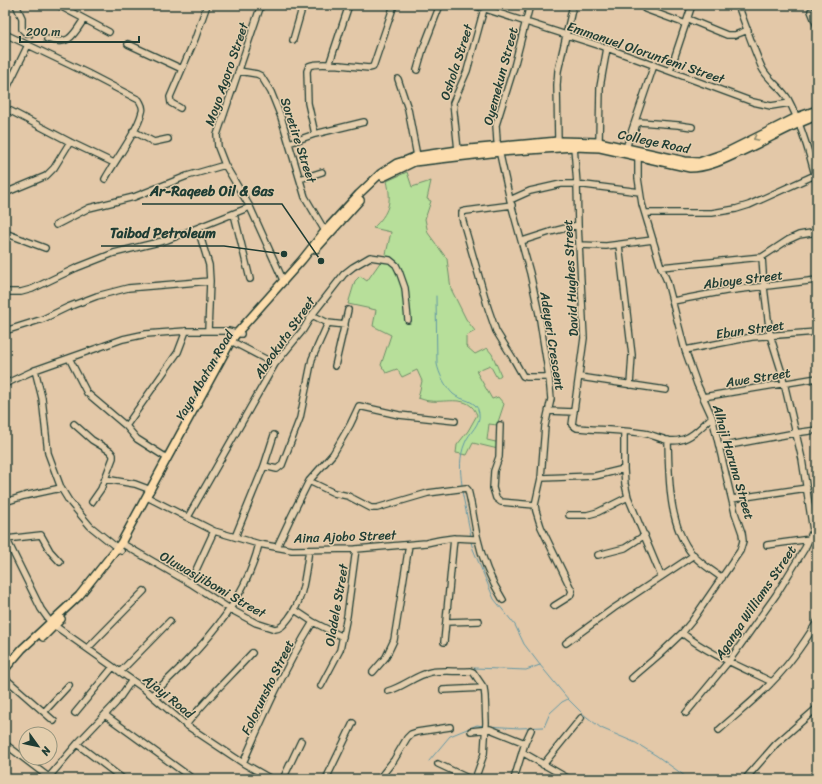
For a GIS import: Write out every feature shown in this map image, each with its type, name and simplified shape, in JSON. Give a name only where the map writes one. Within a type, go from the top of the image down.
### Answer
[{"type":"main road","name":"College Road","points":[[499,149],[574,147],[600,148],[638,153],[690,168],[701,168],[758,145],[797,120],[817,110]]},
{"type":"main road","name":"College Road","points":[[797,120],[817,116]]},
{"type":"main road","name":"College Road","points":[[499,149],[558,141],[599,142],[628,148],[638,153]]},
{"type":"main road","name":"Yaya Abatan Road","points":[[149,498],[151,490],[167,458],[233,342],[325,231],[380,174],[397,164],[417,156],[458,150],[499,149]]},
{"type":"main road","name":"Yaya Abatan Road","points":[[239,334],[368,190],[383,177],[414,162],[499,149]]},
{"type":"main road","name":"Yaya Abatan Road","points":[[5,673],[53,625],[121,547],[233,342]]},
{"type":"main road","name":"Yaya Abatan Road","points":[[5,668],[22,650],[53,625]]},
{"type":"street","points":[[16,5],[22,18],[22,29],[30,34]]},
{"type":"street","points":[[58,5],[109,32]]},
{"type":"street","points":[[180,108],[171,103],[170,97],[196,39],[207,5]]},
{"type":"street","name":"Moyo Agoro Street","points":[[261,5],[217,135],[218,147],[225,165],[250,207],[283,280]]},
{"type":"street","points":[[292,40],[303,5]]},
{"type":"street","points":[[329,65],[349,5]]},
{"type":"street","points":[[316,134],[308,103],[307,71],[309,66],[329,65],[368,68],[373,67],[394,5]]},
{"type":"street","points":[[417,70],[423,48],[440,5]]},
{"type":"street","name":"Emmanuel Olorunfemi Street","points":[[473,5],[485,7],[566,36],[607,48],[752,102],[771,106],[790,103]]},
{"type":"street","name":"Oyemekun Street","points":[[499,149],[496,125],[530,5]]},
{"type":"street","points":[[558,141],[556,86],[573,5]]},
{"type":"street","points":[[670,71],[692,5]]},
{"type":"street","points":[[738,5],[763,68],[769,78],[790,103],[815,164],[817,183]]},
{"type":"street","name":"Oshola Street","points":[[458,150],[453,103],[467,71],[485,7]]},
{"type":"street","points":[[645,9],[687,21],[727,35],[735,35],[748,30]]},
{"type":"street","points":[[811,11],[817,26]]},
{"type":"street","points":[[47,39],[57,42],[68,40],[74,35],[84,19]]},
{"type":"street","points":[[5,34],[87,73],[139,100],[143,107],[143,111],[105,178]]},
{"type":"street","points":[[128,44],[182,68]]},
{"type":"street","points":[[5,92],[28,45]]},
{"type":"street","points":[[599,142],[600,87],[607,48]]},
{"type":"street","points":[[628,148],[654,65]]},
{"type":"street","name":"Soretire Street","points":[[239,71],[257,74],[265,81],[276,104],[305,196],[325,231]]},
{"type":"street","points":[[398,79],[408,109],[417,156]]},
{"type":"street","points":[[5,108],[114,163]]},
{"type":"street","points":[[289,143],[316,134],[364,122]]},
{"type":"street","points":[[628,148],[636,125],[639,122],[678,124],[692,127]]},
{"type":"street","points":[[133,131],[154,142],[168,139]]},
{"type":"street","points":[[5,193],[46,176],[70,142]]},
{"type":"street","name":"David Hughes Street","points":[[574,147],[584,338],[580,377],[572,425],[574,427],[647,434],[668,440],[682,440],[687,438],[712,417]]},
{"type":"street","name":"Adeyeri Crescent","points":[[499,149],[539,314],[550,377],[551,400],[545,426],[541,478],[535,505],[540,527],[572,591],[572,593],[554,606]]},
{"type":"street","name":"Alhaji Haruna Street","points":[[632,678],[660,654],[692,621],[740,551],[743,541],[712,417],[697,384],[645,213],[638,178],[638,153]]},
{"type":"street","points":[[56,225],[89,208],[134,197],[187,176],[225,165]]},
{"type":"street","points":[[300,179],[322,172]]},
{"type":"street","points":[[645,213],[712,213],[750,206],[815,175]]},
{"type":"street","points":[[550,377],[524,377],[497,335],[462,218],[462,212],[511,202],[546,186],[561,184],[577,184],[640,192]]},
{"type":"street","points":[[5,292],[21,292],[32,289],[76,268],[114,253],[167,240],[250,207]]},
{"type":"street","points":[[234,214],[250,279]]},
{"type":"street","points":[[522,241],[578,225]]},
{"type":"street","points":[[198,228],[209,265],[210,281],[208,331]]},
{"type":"street","points":[[661,267],[762,257],[788,240],[799,235],[817,232]]},
{"type":"street","points":[[5,233],[45,248]]},
{"type":"street","points":[[579,245],[606,246],[653,240]]},
{"type":"street","points":[[619,245],[632,355],[630,385]]},
{"type":"street","name":"Abeokuta Street","points":[[188,517],[275,364],[303,330],[312,315],[344,274],[370,257],[390,260],[399,270],[405,288],[408,320]]},
{"type":"street","name":"Aganga Williams Street","points":[[686,713],[729,661],[776,595],[810,539],[813,531],[802,459],[778,358],[770,335],[762,257]]},
{"type":"street","name":"Abioye Street","points":[[673,301],[726,291],[817,280]]},
{"type":"street","points":[[5,331],[43,319],[68,307],[97,296],[128,288],[210,281]]},
{"type":"street","points":[[335,366],[348,310]]},
{"type":"street","points":[[312,315],[328,323],[345,325]]},
{"type":"street","points":[[264,466],[277,469],[282,465],[300,418],[312,359],[328,323]]},
{"type":"street","points":[[126,426],[178,352],[186,331]]},
{"type":"street","points":[[5,384],[35,370],[123,339],[146,334],[208,331],[239,334]]},
{"type":"street","name":"Ebun Street","points":[[686,350],[770,335],[817,332]]},
{"type":"street","points":[[233,342],[275,364]]},
{"type":"street","points":[[69,358],[87,393],[126,426],[134,436],[167,458]]},
{"type":"street","name":"Oluwasijibomi Street","points":[[35,370],[42,398],[48,453],[61,488],[69,501],[90,526],[121,547],[190,583],[230,609],[256,623],[275,629],[283,626],[295,610],[304,585],[309,550]]},
{"type":"street","points":[[580,377],[666,390]]},
{"type":"street","name":"Awe Street","points":[[703,397],[817,378]]},
{"type":"street","points":[[277,547],[309,481],[332,454],[350,425],[359,406],[399,416],[455,421]]},
{"type":"street","points":[[549,411],[574,412]]},
{"type":"street","points":[[74,424],[92,440],[110,451],[113,455],[101,489],[92,502]]},
{"type":"street","points":[[500,425],[499,457],[494,471],[493,488],[496,498],[501,502],[535,505]]},
{"type":"street","points":[[719,447],[817,430]]},
{"type":"street","points":[[624,432],[624,469],[628,497],[661,576]]},
{"type":"street","points":[[235,537],[264,466],[274,435]]},
{"type":"street","points":[[668,440],[671,498],[679,530],[694,555],[722,578]]},
{"type":"street","points":[[541,478],[596,476],[624,469]]},
{"type":"street","points":[[105,479],[128,482],[151,490]]},
{"type":"street","points":[[309,481],[334,493],[348,496],[371,508],[377,508],[428,493],[463,488],[468,490],[471,504],[474,538],[494,586],[503,600]]},
{"type":"street","points":[[5,502],[24,496],[61,488]]},
{"type":"street","points":[[732,499],[807,488]]},
{"type":"street","points":[[569,515],[598,512],[628,497]]},
{"type":"street","name":"Aina Ajobo Street","points":[[149,498],[214,531],[260,544],[292,550],[356,549],[426,543],[454,538],[474,538]]},
{"type":"street","points":[[190,583],[214,531]]},
{"type":"street","points":[[53,625],[41,609],[6,538],[41,535],[50,551],[60,562]]},
{"type":"street","points":[[598,555],[625,548],[645,535]]},
{"type":"street","points":[[444,642],[454,538]]},
{"type":"street","points":[[767,544],[810,539]]},
{"type":"street","points":[[152,695],[190,658],[220,624],[249,576],[260,544]]},
{"type":"street","points":[[373,672],[386,657],[394,640],[409,544]]},
{"type":"street","name":"Oladele Street","points":[[321,686],[336,659],[343,637],[356,549]]},
{"type":"street","points":[[566,643],[661,576],[694,555]]},
{"type":"street","points":[[88,648],[144,591]]},
{"type":"street","points":[[295,610],[343,637]]},
{"type":"street","points":[[120,672],[170,621]]},
{"type":"street","points":[[446,622],[479,621]]},
{"type":"street","name":"Folorunsho Street","points":[[243,763],[267,708],[284,674],[298,647],[314,622]]},
{"type":"street","points":[[719,730],[772,682],[815,631],[817,622]]},
{"type":"street","name":"Ajayi Road","points":[[53,625],[88,648],[152,695],[186,725],[243,763],[271,779]]},
{"type":"street","points":[[682,633],[706,650],[772,682]]},
{"type":"street","points":[[186,725],[202,704],[252,653]]},
{"type":"street","points":[[75,713],[113,667]]},
{"type":"street","points":[[388,691],[432,672],[473,672],[484,688],[486,726],[484,754],[475,779]]},
{"type":"street","points":[[5,678],[54,721]]},
{"type":"street","points":[[5,744],[50,778],[77,744],[105,715],[132,680]]},
{"type":"street","points":[[44,712],[69,684]]},
{"type":"street","points":[[444,690],[484,688]]},
{"type":"street","points":[[747,777],[776,744],[817,708]]},
{"type":"street","points":[[105,715],[193,779]]},
{"type":"street","points":[[543,765],[581,718]]},
{"type":"street","points":[[326,779],[354,723]]},
{"type":"street","points":[[471,731],[486,726],[525,742]]},
{"type":"street","points":[[379,779],[394,760],[411,734],[450,727]]},
{"type":"street","points":[[514,779],[525,742],[531,730]]},
{"type":"street","points":[[283,779],[301,741]]},
{"type":"street","points":[[77,744],[123,779]]},
{"type":"street","points":[[522,752],[569,779]]},
{"type":"street","points":[[438,764],[470,779]]},
{"type":"street","points":[[810,779],[817,772]]},
{"type":"green space","points":[[407,172],[412,187],[431,181],[427,199],[431,201],[425,219],[428,233],[447,259],[451,289],[466,319],[475,331],[466,336],[466,346],[475,354],[487,348],[492,354],[501,375],[497,378],[490,365],[476,371],[492,399],[498,397],[504,404],[497,425],[489,424],[487,440],[500,443],[498,449],[473,443],[467,455],[456,453],[457,445],[468,431],[477,415],[473,408],[469,404],[463,402],[428,401],[418,398],[422,381],[417,370],[402,377],[397,369],[386,373],[381,365],[391,335],[373,326],[376,310],[348,304],[355,281],[360,276],[367,281],[386,254],[391,232],[373,228],[383,217],[388,207],[389,195],[387,181]]},
{"type":"waterway","points":[[436,296],[437,364],[439,372],[450,391],[456,396],[475,405],[478,408],[479,413],[477,425],[467,439],[463,448],[460,469],[462,485]]},
{"type":"waterway","points":[[462,491],[471,536]]},
{"type":"waterway","points":[[471,542],[494,599],[515,625],[524,644],[568,699],[583,714],[601,728],[636,743],[689,779]]},
{"type":"waterway","points":[[474,668],[526,670],[540,665]]},
{"type":"waterway","points":[[488,726],[519,728],[544,727],[550,713],[562,702],[568,699]]},
{"type":"waterway","points":[[429,761],[450,736],[477,725],[484,726]]},
{"type":"place","name":"Taibod Petroleum","points":[[284,254]]},
{"type":"place","name":"Ar-Raqeeb Oil & Gas","points":[[321,261]]}]
